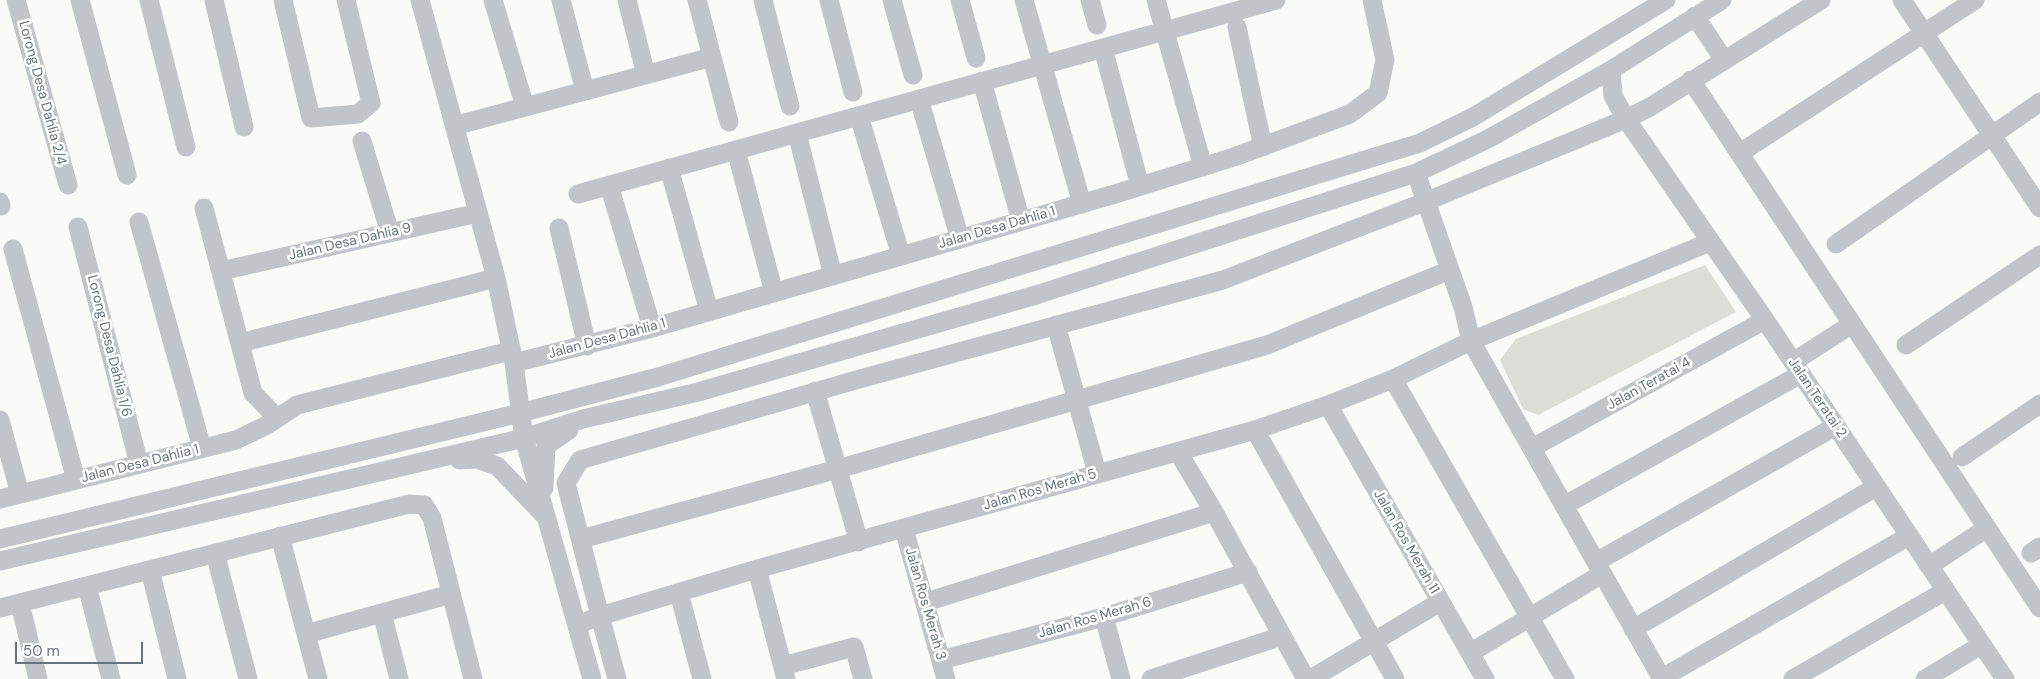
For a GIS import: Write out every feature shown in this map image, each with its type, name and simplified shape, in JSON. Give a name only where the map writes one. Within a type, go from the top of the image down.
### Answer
[{"type":"street","name":"Lorong Desa Dahlia 2/4","points":[[16,0],[68,185]]},
{"type":"street","points":[[80,0],[127,175]]},
{"type":"street","points":[[149,0],[186,147]]},
{"type":"street","points":[[214,0],[244,128]]},
{"type":"street","points":[[283,0],[311,118],[358,114],[371,103],[346,0]]},
{"type":"street","points":[[420,0],[496,278],[512,357],[524,438],[544,516],[592,679]]},
{"type":"street","points":[[493,0],[525,107]]},
{"type":"street","points":[[562,0],[585,91]]},
{"type":"street","points":[[626,0],[646,75]]},
{"type":"street","points":[[697,0],[729,122]]},
{"type":"street","points":[[763,0],[790,106]]},
{"type":"street","points":[[829,0],[853,92]]},
{"type":"street","points":[[892,0],[913,75]]},
{"type":"street","points":[[960,0],[976,58]]},
{"type":"street","points":[[1024,0],[1082,204]]},
{"type":"street","points":[[1090,0],[1097,26]]},
{"type":"street","points":[[1156,0],[1203,167]]},
{"type":"street","points":[[578,194],[1276,0]]},
{"type":"street","name":"Jalan Desa Dahlia 1","points":[[0,499],[236,440],[297,405],[512,357],[587,346],[652,328],[1082,204],[1203,167],[1263,146],[1350,114],[1378,94],[1385,60],[1372,0]]},
{"type":"street","points":[[0,539],[520,413],[658,377],[1420,142],[1473,118],[1666,0]]},
{"type":"street","points":[[1672,0],[1724,60]]},
{"type":"street","points":[[617,679],[566,482],[580,460],[815,391],[1223,280],[1427,201],[1626,119],[1821,0]]},
{"type":"street","points":[[1902,0],[2040,208]]},
{"type":"street","points":[[1740,154],[1976,0]]},
{"type":"street","points":[[0,561],[524,438],[583,419],[698,392],[1036,295],[1416,173],[1488,139],[1611,70],[1714,2]]},
{"type":"street","points":[[1237,27],[1263,146]]},
{"type":"street","points":[[1103,48],[1140,186]]},
{"type":"street","points":[[454,126],[712,57]]},
{"type":"street","name":"Jalan Teratai 2","points":[[1611,70],[1613,96],[1626,119],[1765,320],[2004,679]]},
{"type":"street","points":[[1691,80],[2040,608]]},
{"type":"street","points":[[982,81],[1021,221]]},
{"type":"street","points":[[919,99],[960,239]]},
{"type":"street","points":[[1836,244],[2040,102]]},
{"type":"street","points":[[859,116],[901,256]]},
{"type":"street","points":[[797,133],[832,276]]},
{"type":"street","points":[[362,142],[390,233]]},
{"type":"street","points":[[736,150],[774,293]]},
{"type":"street","points":[[669,168],[709,312]]},
{"type":"street","points":[[1416,173],[1450,270],[1471,341],[1662,679],[1909,536]]},
{"type":"street","points":[[609,185],[652,328]]},
{"type":"street","points":[[204,208],[253,393],[277,418]]},
{"type":"street","name":"Jalan Desa Dahlia 9","points":[[221,271],[478,213]]},
{"type":"street","points":[[139,222],[202,448]]},
{"type":"street","name":"Lorong Desa Dahlia 1/6","points":[[78,227],[139,464]]},
{"type":"street","points":[[559,228],[587,346]]},
{"type":"street","name":"Jalan Ros Merah 5","points":[[577,625],[600,616],[756,569],[859,542],[1097,473],[1178,452],[1254,430],[1328,405],[1393,378],[1471,341],[1710,242]]},
{"type":"street","points":[[13,249],[76,480]]},
{"type":"street","points":[[1906,345],[2040,255]]},
{"type":"street","points":[[581,539],[838,469],[1267,345],[1450,270]]},
{"type":"street","points":[[240,343],[496,278]]},
{"type":"street","name":"Jalan Teratai 4","points":[[1532,448],[1765,320]]},
{"type":"street","points":[[1056,324],[1097,473]]},
{"type":"street","points":[[1564,505],[1797,368],[1852,324]]},
{"type":"street","points":[[1393,378],[1566,679]]},
{"type":"street","points":[[815,391],[859,542]]},
{"type":"street","points":[[1962,456],[2040,404]]},
{"type":"street","name":"Jalan Ros Merah 11","points":[[1328,405],[1485,679]]},
{"type":"street","points":[[544,516],[544,458],[546,446],[583,419]]},
{"type":"street","points":[[0,420],[20,494]]},
{"type":"street","points":[[1470,653],[1530,617],[1599,568],[1836,426]]},
{"type":"street","points":[[1254,430],[1395,679]]},
{"type":"street","points":[[1178,452],[1248,572],[1306,679]]},
{"type":"street","points":[[414,463],[477,459],[497,466],[544,516]]},
{"type":"street","points":[[1633,629],[1876,487]]},
{"type":"street","points":[[0,608],[409,504],[424,505],[432,518],[473,679]]},
{"type":"street","points":[[926,602],[1214,512]]},
{"type":"street","points":[[1928,566],[1987,528]]},
{"type":"street","name":"Jalan Ros Merah 3","points":[[904,529],[926,602],[946,679]]},
{"type":"street","points":[[280,536],[318,679]]},
{"type":"street","points":[[215,553],[248,679]]},
{"type":"street","points":[[756,569],[784,673],[854,647],[863,679]]},
{"type":"street","points":[[150,570],[178,679]]},
{"type":"street","name":"Jalan Ros Merah 6","points":[[941,660],[1104,617],[1248,572]]},
{"type":"street","points":[[87,586],[111,679]]},
{"type":"street","points":[[1793,679],[1945,591]]},
{"type":"street","points":[[679,593],[702,679]]},
{"type":"street","points":[[306,634],[451,594]]},
{"type":"street","points":[[1311,679],[1440,602]]},
{"type":"street","points":[[20,603],[38,679]]},
{"type":"street","points":[[382,613],[399,679]]},
{"type":"street","points":[[1104,617],[1121,679]]},
{"type":"street","points":[[1151,679],[1282,636]]},
{"type":"street","points":[[1925,679],[1981,644]]},
{"type":"shaded area","points":[[1705,265],[1736,312],[1538,415],[1523,409],[1500,360],[1516,339]]}]
